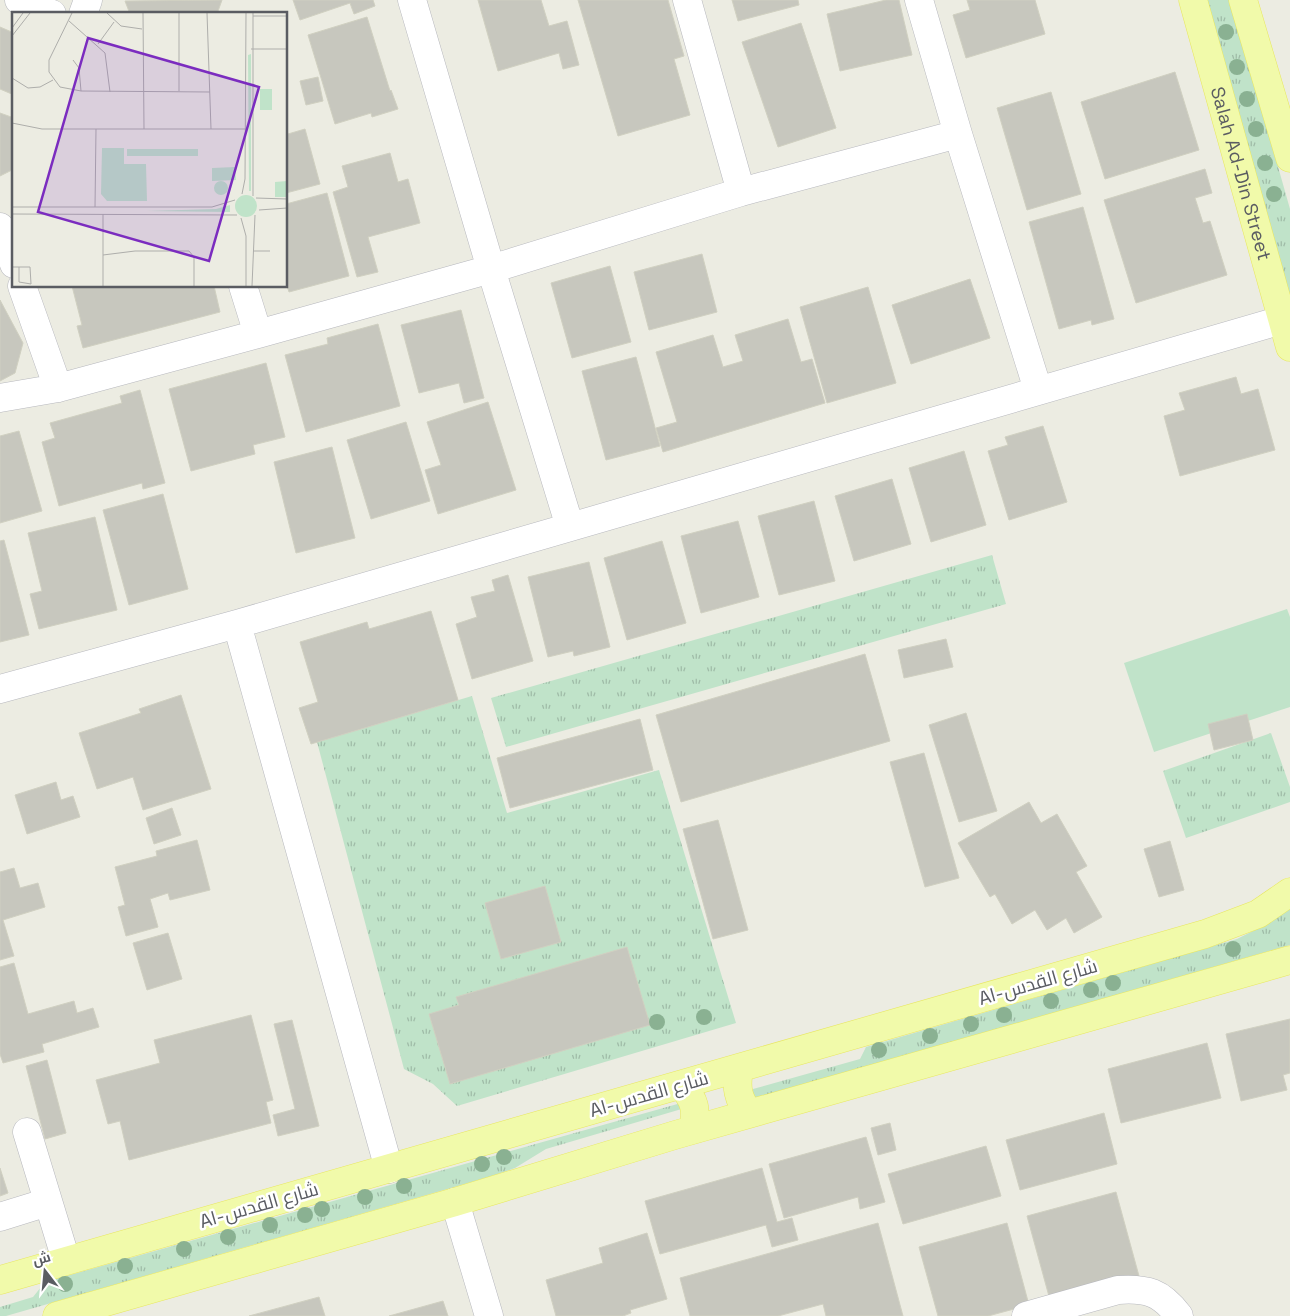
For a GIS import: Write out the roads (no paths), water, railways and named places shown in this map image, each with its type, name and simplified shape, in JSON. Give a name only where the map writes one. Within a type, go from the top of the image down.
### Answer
[{"type":"main road","name":"Salah Ad-Din Street","points":[[1193,0],[1290,347]]},
{"type":"main road","points":[[1244,0],[1290,158]]},
{"type":"main road","name":"Al-شارع القدس","points":[[0,1280],[1205,934],[1258,914],[1290,892]]},
{"type":"main road","points":[[57,1316],[455,1202],[694,1129],[1290,960]]},
{"type":"main road","points":[[738,1069],[736,1084],[741,1102],[750,1113]]},
{"type":"main road","points":[[682,1085],[691,1095],[696,1113],[694,1129]]},
{"type":"street","points":[[19,0],[47,12]]},
{"type":"street","points":[[84,12],[88,0]]},
{"type":"street","points":[[412,0],[491,269],[570,527]]},
{"type":"street","points":[[687,0],[741,192]]},
{"type":"street","points":[[920,0],[958,134],[1038,390]]},
{"type":"street","points":[[0,398],[58,388],[258,334],[491,269],[741,192],[958,134]]},
{"type":"street","points":[[0,227],[12,259]]},
{"type":"street","points":[[23,288],[58,388]]},
{"type":"street","points":[[244,288],[258,334]]},
{"type":"street","points":[[0,689],[237,624],[1282,320]]},
{"type":"street","points":[[237,624],[389,1169]]},
{"type":"street","points":[[27,1132],[66,1260]]},
{"type":"street","points":[[0,1217],[48,1202]]},
{"type":"street","points":[[455,1202],[489,1316]]},
{"type":"street","points":[[1026,1316],[1118,1290],[1133,1289],[1163,1298],[1179,1316]]}]
